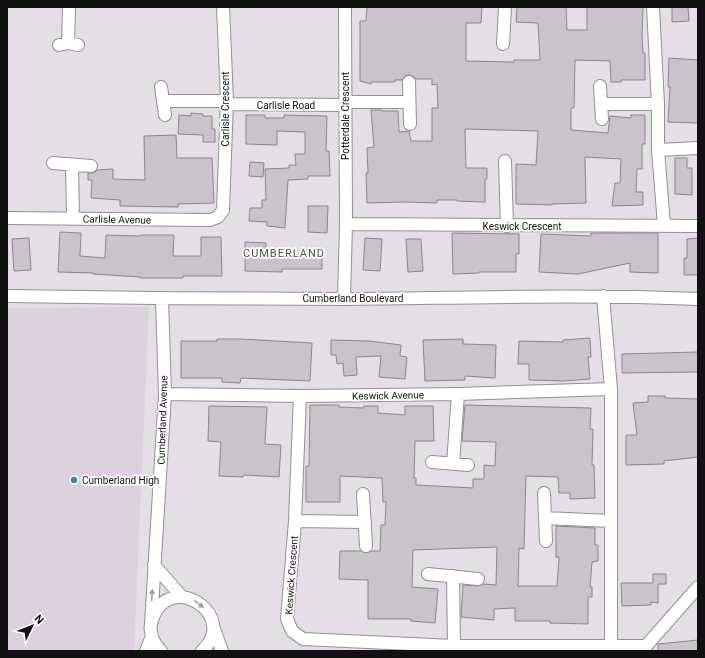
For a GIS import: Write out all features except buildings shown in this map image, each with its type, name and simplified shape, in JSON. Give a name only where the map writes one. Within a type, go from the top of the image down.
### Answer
[{"type":"street","points":[[68,44],[69,7]]},
{"type":"street","name":"Carlisle Crescent","points":[[223,7],[227,103],[223,210]]},
{"type":"street","name":"Potterdale Crescent","points":[[344,299],[346,224],[345,7]]},
{"type":"street","points":[[503,44],[505,7]]},
{"type":"street","points":[[653,7],[658,104],[658,150],[664,225]]},
{"type":"street","points":[[410,82],[410,124]]},
{"type":"street","points":[[600,86],[602,119]]},
{"type":"street","points":[[161,87],[165,116]]},
{"type":"street","name":"Carlisle Road","points":[[163,101],[227,103],[409,102]]},
{"type":"street","points":[[601,104],[658,104]]},
{"type":"street","points":[[658,150],[698,148]]},
{"type":"street","points":[[505,161],[507,226]]},
{"type":"street","points":[[53,163],[91,166]]},
{"type":"street","points":[[72,165],[73,218]]},
{"type":"street","name":"Carlisle Avenue","points":[[7,218],[210,220],[218,217],[223,210]]},
{"type":"street","name":"Keswick Crescent","points":[[346,224],[698,226]]},
{"type":"street","name":"Cumberland Boulevard","points":[[7,296],[344,299],[603,296],[698,299]]},
{"type":"street","points":[[603,296],[611,389],[611,646]]},
{"type":"street","name":"Cumberland Avenue","points":[[146,651],[151,630],[165,394],[162,298]]},
{"type":"street","name":"Keswick Avenue","points":[[165,394],[300,396],[458,394],[611,389]]},
{"type":"street","points":[[453,464],[458,394]]},
{"type":"street","name":"Keswick Crescent","points":[[300,396],[295,521],[287,619],[292,631],[303,639],[460,648],[564,649],[611,646],[646,646],[698,587]]},
{"type":"street","points":[[432,462],[468,465]]},
{"type":"street","points":[[544,492],[546,541]]},
{"type":"street","points":[[363,494],[366,546]]},
{"type":"street","points":[[545,518],[610,520]]},
{"type":"street","points":[[295,521],[365,522]]},
{"type":"street","points":[[154,565],[182,597]]},
{"type":"street","points":[[428,574],[478,579]]},
{"type":"street","points":[[453,576],[460,648]]},
{"type":"street","points":[[162,651],[156,646],[151,630],[154,613],[161,605],[171,599],[182,597],[193,599],[203,606],[210,614],[222,651]]},
{"type":"street","points":[[202,651],[207,647],[212,637],[213,625]]},
{"type":"shaded area","name":"Cumberland High","points":[[149,307],[134,651],[7,651],[7,308]]},
{"type":"place","name":"Cumberland High","points":[[74,480]]},
{"type":"district","name":"CUMBERLAND","points":[[284,253]]}]
